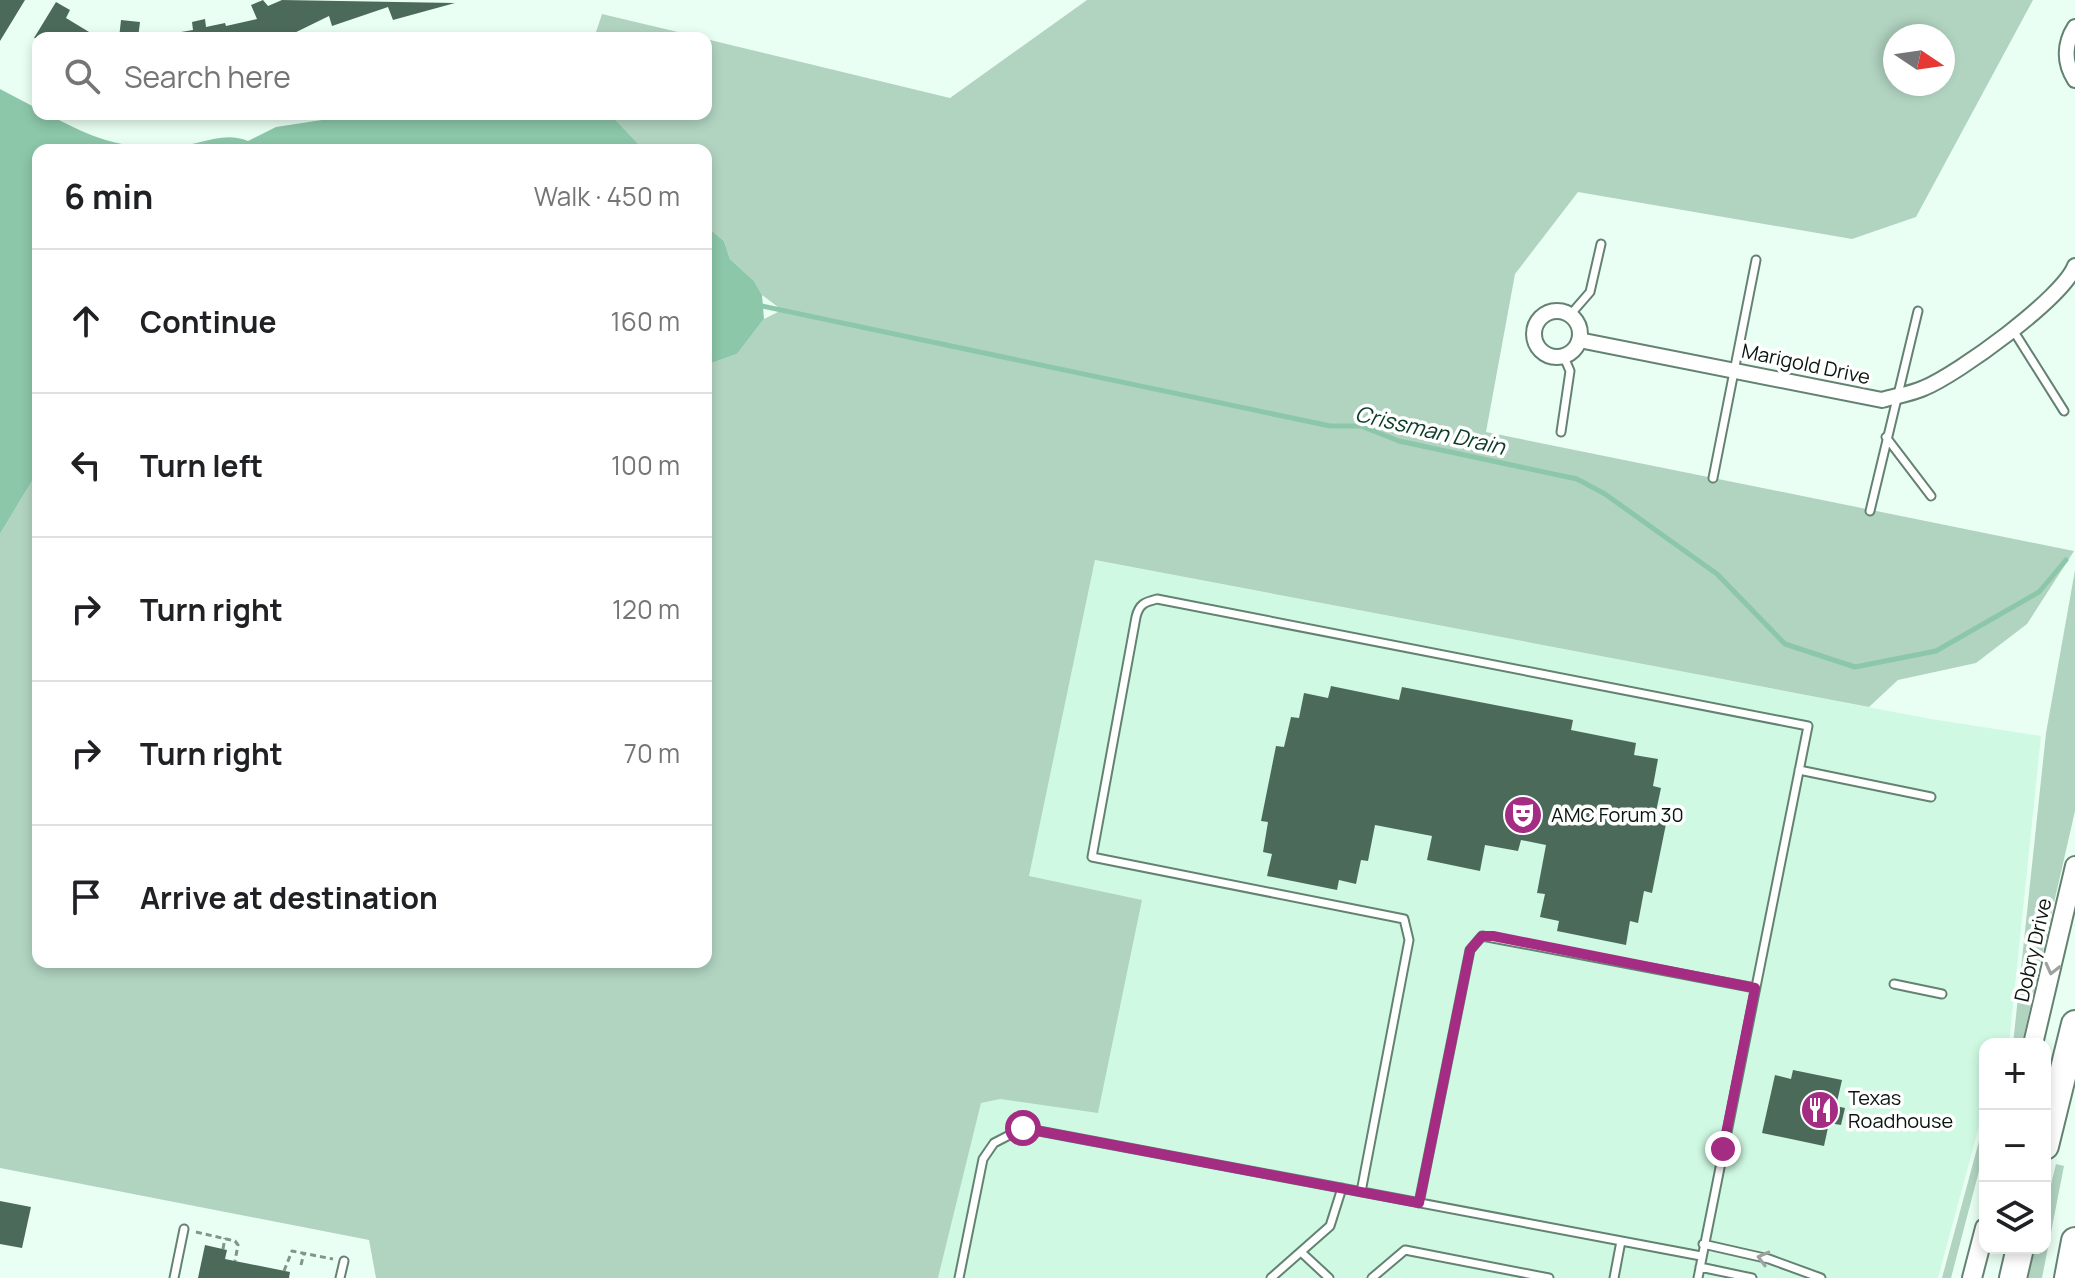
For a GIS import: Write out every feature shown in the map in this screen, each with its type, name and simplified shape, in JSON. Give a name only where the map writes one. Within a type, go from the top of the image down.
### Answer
[{"type":"highway","points":[[2051,1122],[2075,1024]]},
{"type":"highway","points":[[2068,1278],[2075,1241]]},
{"type":"highway","points":[[2013,1278],[2019,1254]]},
{"type":"street","points":[[2075,27],[2067,44],[2066,59],[2075,80]]},
{"type":"street","name":"Marigold Drive","points":[[1579,340],[1882,400],[1923,389],[1960,369],[2061,289],[2075,266]]},
{"type":"street","points":[[1554,311],[1570,315],[1579,326],[1579,340],[1564,357],[1555,358],[1540,351],[1533,335],[1539,319],[1554,311]]},
{"type":"street","name":"Dobry Drive","points":[[2034,1038],[2075,866]]},
{"type":"street","points":[[1972,1278],[1979,1251]]},
{"type":"lane","points":[[1570,315],[1590,292],[1601,244]]},
{"type":"lane","points":[[1713,478],[1756,260]]},
{"type":"lane","points":[[1870,511],[1895,396],[1918,311]]},
{"type":"lane","points":[[2011,329],[2064,411]]},
{"type":"lane","points":[[1561,432],[1570,371],[1564,357]]},
{"type":"lane","points":[[1886,437],[1931,496]]},
{"type":"lane","points":[[1361,1192],[1409,927],[1404,919],[1393,914],[1092,857],[1138,607],[1157,599],[1808,726],[1698,1278]]},
{"type":"lane","points":[[1799,770],[1931,797]]},
{"type":"lane","points":[[1419,1203],[1470,950],[1482,936],[1755,988]]},
{"type":"lane","points":[[1894,984],[1942,994]]},
{"type":"lane","points":[[959,1278],[983,1159],[994,1143],[1023,1128],[1701,1256]]},
{"type":"lane","points":[[1271,1278],[1330,1226],[1342,1188]]},
{"type":"lane","points":[[174,1278],[188,1230]]},
{"type":"lane","points":[[1614,1278],[1621,1241]]},
{"type":"lane","points":[[1703,1244],[1769,1259],[1821,1278]]},
{"type":"lane","points":[[1372,1278],[1405,1250],[1549,1278]]},
{"type":"lane","points":[[1301,1252],[1329,1278]]},
{"type":"lane","points":[[340,1260],[340,1278]]},
{"type":"lane","points":[[1700,1267],[1752,1278]]},
{"type":"path","points":[[188,1230],[237,1242],[235,1261]]},
{"type":"path","points":[[223,1249],[225,1238]]},
{"type":"path","points":[[284,1271],[289,1253],[340,1260]]},
{"type":"path","points":[[301,1265],[304,1253]]},
{"type":"shaded area","points":[[1087,0],[2033,0],[1916,217],[1852,239],[1578,192],[1515,274],[1486,432],[2074,551],[2027,624],[1976,663],[1898,680],[1869,707],[1095,560],[1029,876],[1142,900],[1098,1113],[1000,1099],[981,1103],[938,1278],[376,1278],[369,1240],[0,1168],[0,534],[32,481],[32,968],[712,968],[712,363],[737,354],[764,319],[782,310],[762,295],[754,281],[730,259],[724,241],[712,231],[712,144],[638,144],[616,120],[712,120],[712,40],[950,98]]},
{"type":"shaded area","points":[[602,14],[678,32],[596,32]]},
{"type":"shaded area","points":[[0,89],[32,106],[32,120],[60,120],[121,144],[32,144],[32,481],[0,534]]},
{"type":"shaded area","points":[[322,120],[616,120],[638,144],[191,144],[229,137],[248,141],[276,127]]},
{"type":"shaded area","points":[[712,231],[724,241],[730,259],[754,281],[762,295],[764,319],[737,354],[712,363]]},
{"type":"shaded area","points":[[1095,560],[1931,719],[2041,736],[2010,1038],[1979,1038],[1979,1126],[1938,1278],[938,1278],[981,1102]]},
{"type":"shaded area","points":[[2075,570],[2075,811],[2023,1038],[2014,1038],[2046,733]]},
{"type":"shaded area","points":[[1979,1141],[1979,1171],[1951,1278],[1942,1278]]},
{"type":"shaded area","points":[[2056,1164],[2064,1166],[2051,1232],[2051,1184]]},
{"type":"shaded area","points":[[2034,1254],[2047,1254],[2042,1278],[2028,1278]]},
{"type":"building","points":[[0,0],[25,0],[0,41]]},
{"type":"building","points":[[263,0],[268,6],[282,0],[455,3],[393,20],[388,7],[332,26],[329,16],[296,32],[181,32],[193,30],[192,22],[205,19],[206,27],[257,19],[251,5]]},
{"type":"building","points":[[56,2],[70,10],[66,18],[89,32],[38,32]]},
{"type":"building","points":[[121,20],[140,22],[139,32],[120,32]]},
{"type":"building","name":"AMC Forum 30","points":[[1331,686],[1399,700],[1402,687],[1573,720],[1571,730],[1636,743],[1634,755],[1658,759],[1653,786],[1661,788],[1654,821],[1666,824],[1652,893],[1644,891],[1638,923],[1630,921],[1626,945],[1557,931],[1559,921],[1540,917],[1545,894],[1537,893],[1546,845],[1521,840],[1518,851],[1485,845],[1480,871],[1427,860],[1432,836],[1375,825],[1368,861],[1361,860],[1356,884],[1339,880],[1337,890],[1267,876],[1272,854],[1263,852],[1268,822],[1261,821],[1276,746],[1284,747],[1291,717],[1299,718],[1304,693],[1328,698]]},
{"type":"building","points":[[1793,1070],[1842,1080],[1836,1106],[1845,1108],[1841,1125],[1829,1123],[1824,1146],[1762,1133],[1775,1075],[1791,1079]]},
{"type":"building","points":[[0,1201],[31,1207],[22,1248],[0,1244]]},
{"type":"building","points":[[205,1245],[227,1250],[225,1259],[290,1272],[289,1278],[198,1278]]},
{"type":"waterway","name":"Crissman Drain","points":[[757,305],[1330,426],[1361,426],[1399,441],[1577,479],[1605,494],[1717,574],[1785,644],[1855,667],[1936,651],[2039,592],[2066,560]]},
{"type":"place","name":"AMC Forum 30","points":[[1523,815]]},
{"type":"place","name":"Texas Roadhouse","points":[[1820,1110]]},
{"type":"route","points":[[1023,1128],[1419,1203],[1470,950],[1482,936],[1493,936],[1755,988],[1723,1149]]}]
